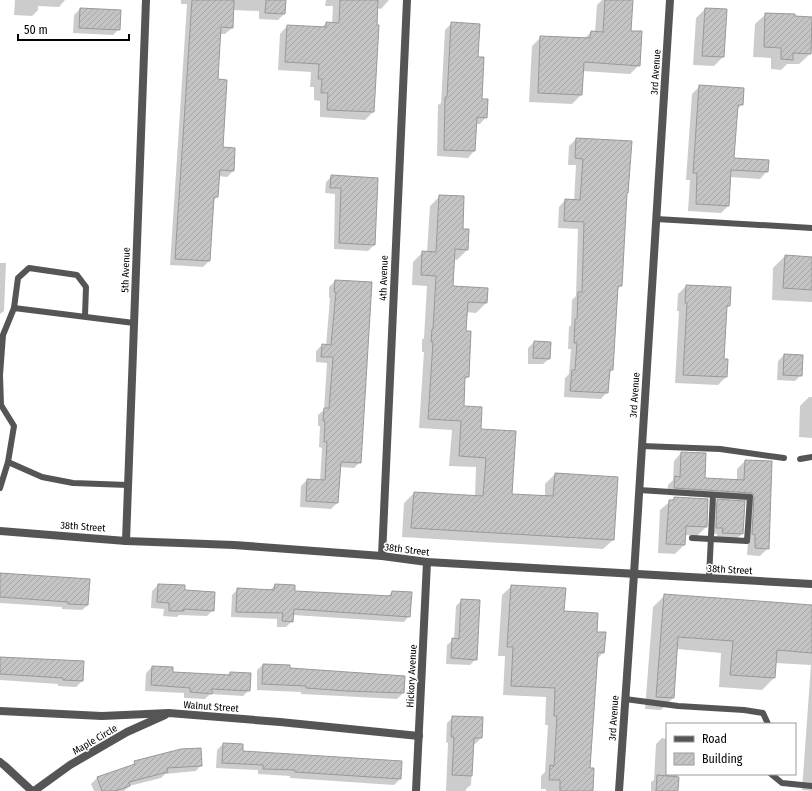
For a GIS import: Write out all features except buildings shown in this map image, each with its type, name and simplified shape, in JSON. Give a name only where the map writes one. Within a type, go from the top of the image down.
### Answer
[{"type":"street","name":"5th Avenue","points":[[126,540],[146,0]]},
{"type":"street","name":"4th Avenue","points":[[382,556],[407,0]]},
{"type":"street","name":"3rd Avenue","points":[[618,791],[634,574],[670,0]]},
{"type":"street","name":"38th Street","points":[[0,531],[126,540],[234,545],[382,556],[427,562],[812,584]]},
{"type":"street","name":"Hickory Avenue","points":[[416,791],[427,562]]},
{"type":"street","name":"Walnut Street","points":[[0,712],[102,716],[169,714],[280,722],[419,736]]},
{"type":"street","name":"Maple Circle","points":[[33,791],[76,762],[128,732],[169,714]]},
{"type":"street","points":[[0,762],[33,791]]},
{"type":"lane","points":[[656,219],[812,228]]},
{"type":"lane","points":[[0,488],[8,462],[14,426],[1,404],[0,376],[3,334],[14,308],[18,278],[29,268],[77,275],[86,288],[86,316]]},
{"type":"lane","points":[[14,308],[134,323]]},
{"type":"lane","points":[[642,446],[720,449],[784,458]]},
{"type":"lane","points":[[800,459],[812,457]]},
{"type":"lane","points":[[8,462],[42,477],[73,483],[128,485]]},
{"type":"lane","points":[[639,490],[750,497],[747,541],[692,538]]},
{"type":"lane","points":[[709,578],[713,495]]},
{"type":"lane","points":[[625,699],[678,706],[744,710],[763,713],[768,723]]},
{"type":"lane","points":[[772,775],[782,783],[812,786]]}]
